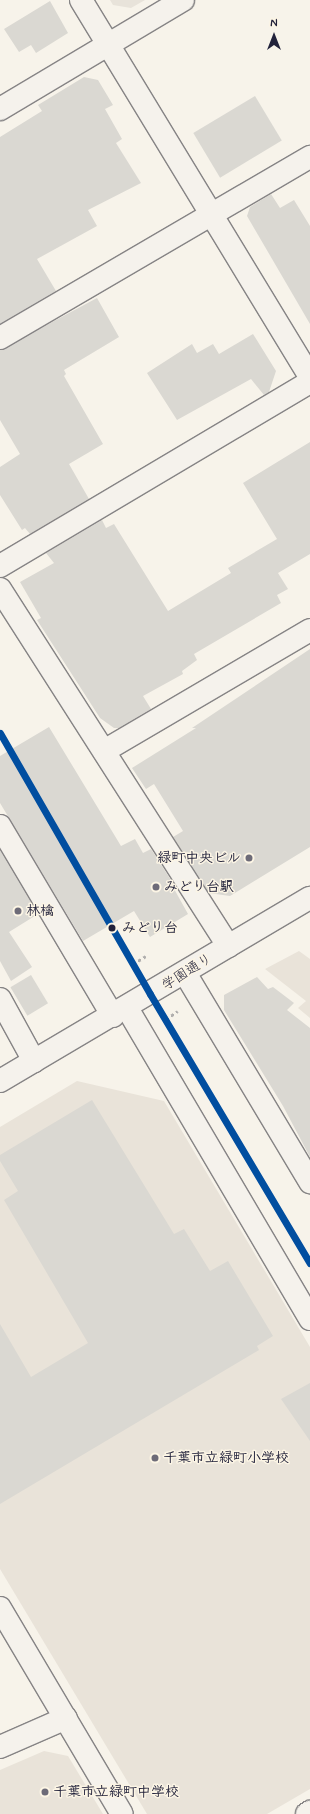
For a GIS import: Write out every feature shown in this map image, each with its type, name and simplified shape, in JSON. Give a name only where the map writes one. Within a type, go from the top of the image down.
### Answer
[{"type":"street","points":[[81,0],[310,376]]},
{"type":"street","points":[[0,109],[183,0]]},
{"type":"street","points":[[0,338],[310,157]]},
{"type":"street","points":[[0,566],[310,382]]},
{"type":"street","points":[[0,589],[228,946]]},
{"type":"street","points":[[104,751],[310,630]]},
{"type":"street","points":[[0,826],[120,1012],[310,1319]]},
{"type":"street","name":"学園通り","points":[[0,1081],[120,1012],[310,898]]},
{"type":"street","points":[[185,973],[307,1172]]},
{"type":"street","points":[[0,999],[34,1061]]},
{"type":"street","points":[[0,1608],[122,1814]]},
{"type":"street","points":[[0,1747],[66,1718]]},
{"type":"path","points":[[133,964],[146,956]]},
{"type":"path","points":[[166,1019],[179,1011]]},
{"type":"shaded area","points":[[110,0],[145,0],[131,8],[113,5]]},
{"type":"shaded area","points":[[299,951],[310,959],[310,1018],[298,1008],[306,1001],[265,969]]},
{"type":"shaded area","name":"千葉市立緑町小学校","points":[[77,1081],[164,1101],[310,1347],[310,1789],[267,1814],[147,1814],[0,1569],[0,1127]]},
{"type":"shaded area","name":"千葉市立緑町中学校","points":[[44,1751],[68,1756],[103,1814],[0,1814],[0,1770]]},
{"type":"building","points":[[50,1],[68,33],[36,53],[31,45],[19,52],[4,29]]},
{"type":"building","points":[[84,77],[98,80],[113,105],[105,109],[122,139],[116,143],[141,183],[88,210],[97,226],[37,259],[56,291],[0,324],[0,137],[42,111],[38,105]]},
{"type":"building","points":[[255,96],[282,141],[220,178],[193,133]]},
{"type":"building","points":[[271,194],[280,208],[294,200],[310,226],[310,324],[247,216],[250,207]]},
{"type":"building","points":[[97,298],[119,337],[64,370],[66,374],[64,376],[103,444],[69,464],[89,499],[30,534],[25,528],[22,530],[0,495],[0,467],[20,454],[0,420],[0,350]]},
{"type":"building","points":[[253,334],[276,371],[269,392],[264,395],[251,379],[177,420],[147,373],[192,344],[197,353],[213,344],[219,354]]},
{"type":"building","points":[[310,442],[310,554],[278,573],[288,589],[277,595],[281,603],[194,654],[197,660],[182,671],[183,674],[143,696],[151,709],[119,728],[114,728],[100,718],[37,620],[41,618],[20,582],[54,563],[46,553],[102,520],[106,528],[114,524],[168,611],[231,573],[228,568],[277,539],[243,483]]},
{"type":"building","points":[[310,649],[310,847],[230,896],[209,893],[173,837],[183,831],[154,784],[146,789],[132,768],[196,728],[192,728]]},
{"type":"building","points":[[49,727],[121,846],[135,839],[143,853],[151,849],[176,888],[173,887],[188,914],[150,937],[134,911],[83,941],[0,803],[0,756]]},
{"type":"building","points":[[0,850],[38,914],[9,932],[32,967],[11,981],[0,961]]},
{"type":"building","points":[[31,975],[48,1003],[27,1016],[10,987]]},
{"type":"building","points":[[257,977],[268,989],[273,987],[294,1003],[287,1010],[310,1028],[310,1157],[283,1106],[224,1010],[224,995]]},
{"type":"building","points":[[92,1100],[174,1234],[184,1229],[210,1271],[228,1261],[273,1336],[257,1346],[259,1350],[0,1504],[0,1324],[31,1377],[88,1343],[4,1200],[18,1191],[0,1161],[0,1155]]},
{"type":"building","points":[[310,1383],[310,1441],[281,1399]]},
{"type":"transit line","points":[[0,733],[150,994],[310,1263]]},
{"type":"place","name":"緑町中央ビル","points":[[249,858]]},
{"type":"place","name":"みどり台駅","points":[[156,887]]},
{"type":"place","name":"林檎","points":[[18,911]]},
{"type":"place","name":"みどり台","points":[[112,928]]},
{"type":"place","name":"千葉市立緑町小学校","points":[[155,1458]]},
{"type":"place","name":"千葉市立緑町中学校","points":[[45,1792]]}]
